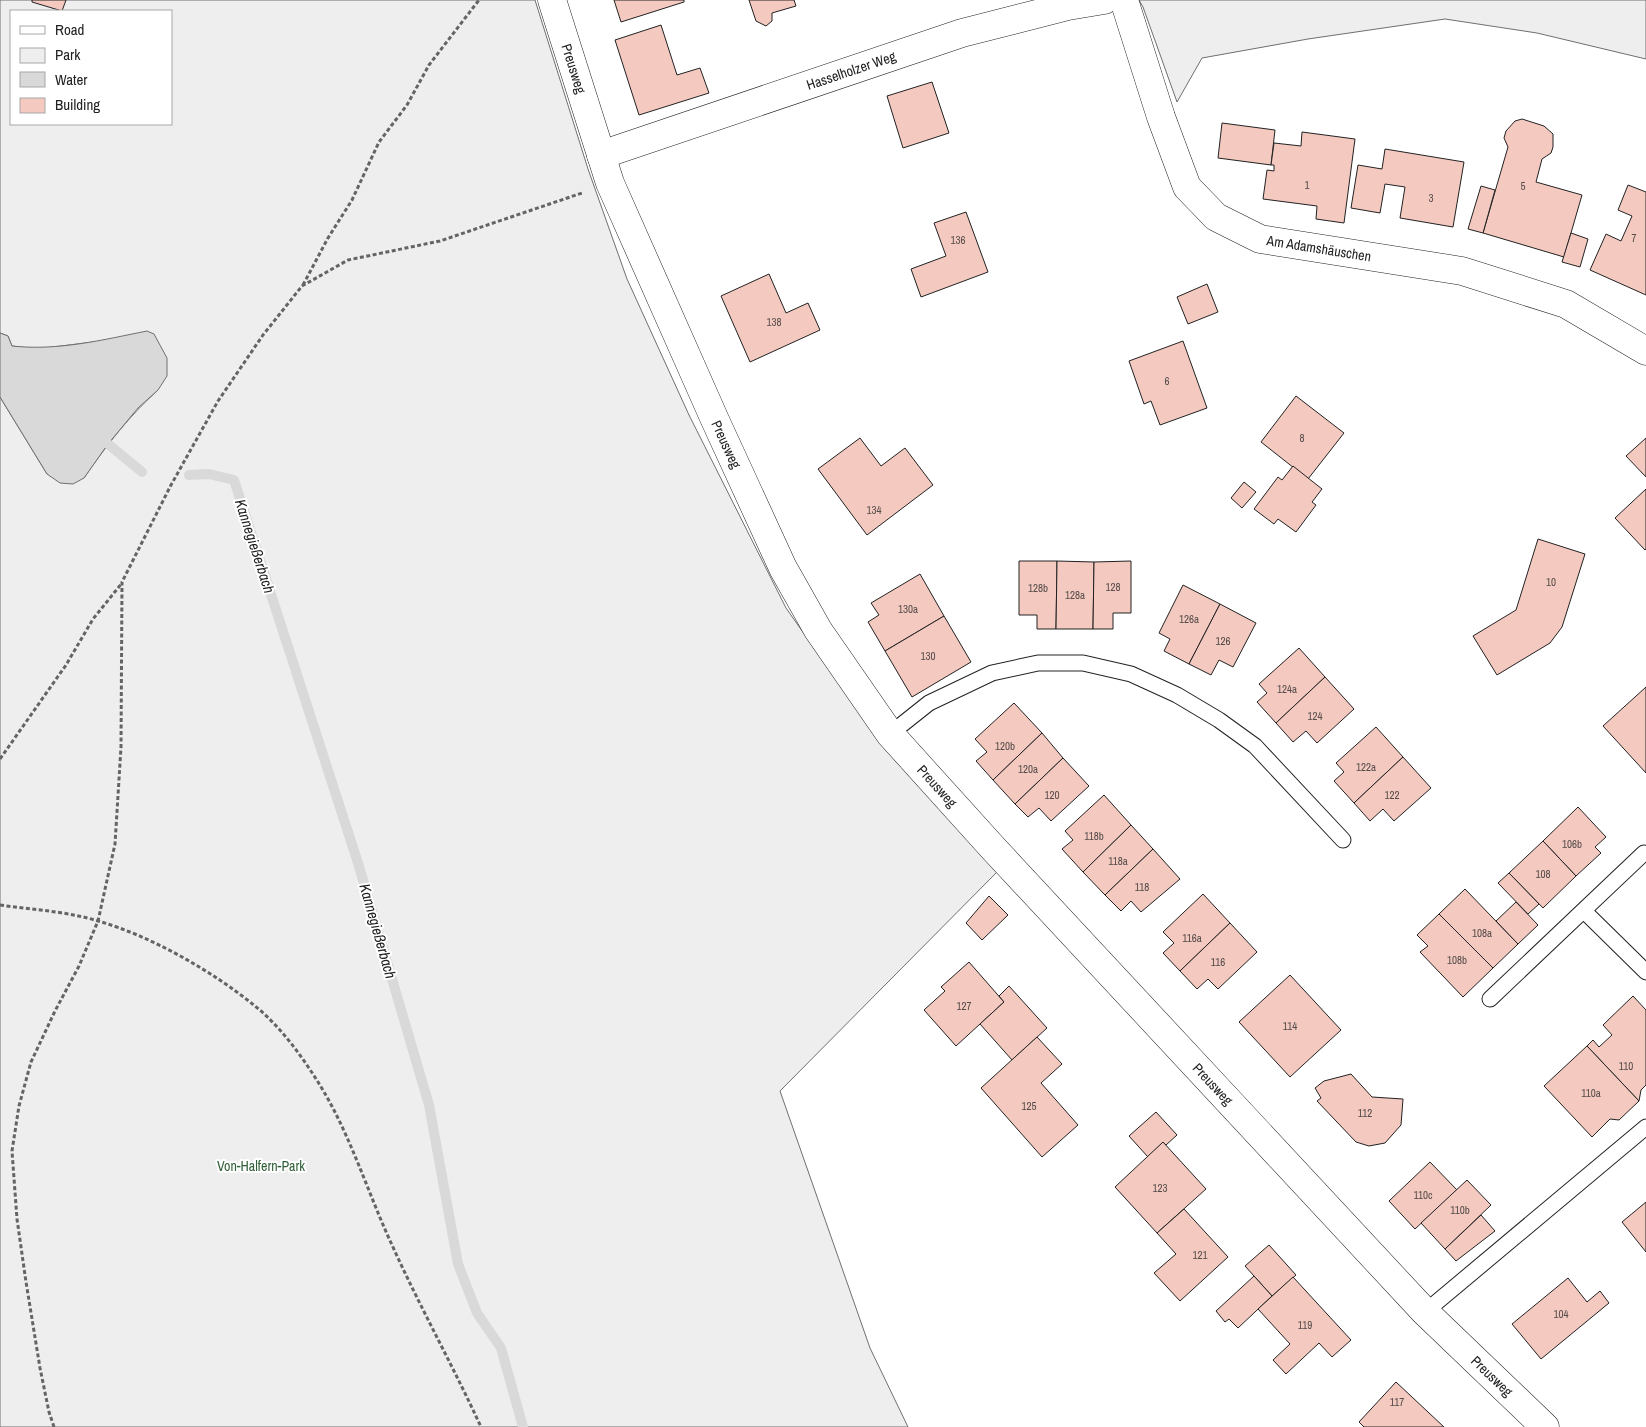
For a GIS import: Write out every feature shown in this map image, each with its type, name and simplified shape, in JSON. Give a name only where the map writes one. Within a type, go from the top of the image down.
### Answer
[{"type":"street","name":"Preusweg","points":[[552,0],[610,183],[782,568],[818,630],[890,734],[992,848],[1425,1312],[1545,1427]]},
{"type":"street","name":"Hasselholzer Weg","points":[[601,155],[962,33],[1068,6],[1104,0]]},
{"type":"street","name":"Am Adamshäuschen","points":[[1124,0],[1161,117],[1187,187],[1216,217],[1260,239],[1462,271],[1566,304],[1646,351]]},
{"type":"lane","points":[[890,734],[929,703],[992,672],[1038,663],[1083,664],[1131,674],[1177,695],[1219,720],[1255,746],[1343,840]]},
{"type":"lane","points":[[1490,999],[1644,853]]},
{"type":"lane","points":[[1584,911],[1646,972]]},
{"type":"lane","points":[[1425,1312],[1646,1126]]},
{"type":"path","points":[[0,759],[66,665],[93,619],[122,582],[171,485],[218,401],[263,335],[302,286],[328,238],[352,200],[379,142],[407,105],[429,65],[480,0]]},
{"type":"path","points":[[302,286],[348,260],[440,241],[610,183]]},
{"type":"path","points":[[54,1427],[40,1368],[26,1282],[17,1219],[12,1152],[19,1106],[31,1062],[98,921],[115,844],[120,747],[122,582]]},
{"type":"path","points":[[0,905],[59,912],[98,921],[154,943],[212,975],[256,1006],[285,1035],[318,1082],[346,1135],[392,1245],[481,1427]]},
{"type":"green space","name":"Von-Halfern-Park","points":[[0,0],[535,0],[588,169],[627,279],[689,415],[786,608],[885,749],[1000,869],[780,1091],[870,1348],[908,1427],[0,1427],[0,397],[47,474],[84,478],[118,432],[158,390],[93,342],[37,349],[12,346],[8,336],[0,333]]},
{"type":"green space","points":[[1139,0],[1646,0],[1646,59],[1537,33],[1445,19],[1308,39],[1202,58],[1177,102]]},
{"type":"water","points":[[147,331],[154,334],[167,358],[167,376],[158,390],[138,408],[108,444],[84,478],[73,484],[60,483],[47,474],[0,397],[0,333],[8,336],[12,346],[46,347],[80,344]]},
{"type":"building","points":[[32,0],[66,0],[62,10],[32,2]]},
{"type":"building","points":[[614,0],[684,0],[684,2],[621,22]]},
{"type":"building","points":[[749,0],[794,0],[796,6],[772,13],[772,21],[766,26],[756,21]]},
{"type":"building","points":[[661,25],[677,75],[700,68],[709,93],[639,115],[615,40]]},
{"type":"building","points":[[932,82],[949,133],[903,148],[887,96]]},
{"type":"building","points":[[1522,119],[1544,126],[1553,134],[1551,153],[1542,159],[1536,182],[1582,195],[1564,257],[1483,233],[1508,147],[1504,138],[1506,131],[1515,121]]},
{"type":"building","points":[[1222,123],[1275,130],[1271,165],[1218,158]]},
{"type":"building","points":[[1302,132],[1355,139],[1344,223],[1316,219],[1317,206],[1263,199],[1267,170],[1274,171],[1274,165],[1271,165],[1274,143],[1301,146]]},
{"type":"building","points":[[1385,149],[1464,162],[1453,227],[1400,218],[1405,187],[1385,184],[1380,213],[1351,208],[1358,165],[1382,169]]},
{"type":"building","points":[[1628,185],[1646,192],[1646,295],[1590,270],[1606,234],[1621,241],[1632,216],[1618,210]]},
{"type":"building","points":[[1481,186],[1495,190],[1483,233],[1468,229]]},
{"type":"building","points":[[966,212],[988,272],[921,297],[911,269],[946,256],[934,223]]},
{"type":"building","points":[[1571,233],[1588,239],[1580,267],[1562,262]]},
{"type":"building","points":[[769,274],[786,313],[808,303],[820,330],[750,362],[721,296]]},
{"type":"building","points":[[1207,284],[1218,312],[1188,324],[1177,297]]},
{"type":"building","points":[[1183,341],[1207,408],[1160,425],[1151,401],[1144,404],[1129,361]]},
{"type":"building","points":[[1296,396],[1344,433],[1308,479],[1261,442]]},
{"type":"building","points":[[860,438],[881,466],[905,448],[933,485],[867,535],[818,469]]},
{"type":"building","points":[[1646,438],[1646,477],[1626,456]]},
{"type":"building","points":[[1293,466],[1322,489],[1312,502],[1316,505],[1296,532],[1278,519],[1274,524],[1254,509],[1278,477],[1282,480]]},
{"type":"building","points":[[1244,482],[1256,492],[1242,508],[1231,498]]},
{"type":"building","points":[[1646,489],[1646,549],[1645,550],[1615,518]]},
{"type":"building","points":[[1538,539],[1585,554],[1562,627],[1550,643],[1497,675],[1473,636],[1516,610]]},
{"type":"building","points":[[1019,561],[1057,561],[1056,629],[1037,629],[1037,615],[1019,615]]},
{"type":"building","points":[[1057,561],[1094,562],[1093,629],[1056,629]]},
{"type":"building","points":[[1131,561],[1131,613],[1113,613],[1113,629],[1093,629],[1094,562]]},
{"type":"building","points":[[920,574],[944,616],[885,651],[868,622],[879,615],[871,603]]},
{"type":"building","points":[[1183,585],[1220,604],[1189,664],[1164,651],[1170,639],[1159,633]]},
{"type":"building","points":[[1220,604],[1256,623],[1233,667],[1219,660],[1211,675],[1189,664]]},
{"type":"building","points":[[944,616],[971,662],[912,697],[885,651]]},
{"type":"building","points":[[1299,648],[1325,677],[1276,723],[1257,702],[1267,693],[1259,684]]},
{"type":"building","points":[[1325,677],[1354,709],[1317,743],[1306,731],[1293,742],[1276,723]]},
{"type":"building","points":[[1646,687],[1646,773],[1603,726]]},
{"type":"building","points":[[1014,703],[1042,733],[993,780],[976,761],[987,752],[975,739]]},
{"type":"building","points":[[1376,727],[1403,757],[1354,803],[1334,781],[1344,772],[1336,763]]},
{"type":"building","points":[[1042,733],[1063,758],[1015,804],[993,780]]},
{"type":"building","points":[[1403,757],[1431,788],[1394,821],[1383,809],[1370,821],[1354,803]]},
{"type":"building","points":[[1063,758],[1089,786],[1051,821],[1039,808],[1028,817],[1015,804]]},
{"type":"building","points":[[1104,795],[1131,825],[1083,872],[1062,849],[1073,840],[1065,831]]},
{"type":"building","points":[[1578,807],[1606,837],[1595,847],[1601,853],[1576,876],[1543,841]]},
{"type":"building","points":[[1131,825],[1153,849],[1105,895],[1083,872]]},
{"type":"building","points":[[1543,841],[1576,876],[1543,908],[1509,873]]},
{"type":"building","points":[[1153,849],[1180,879],[1141,912],[1131,901],[1121,911],[1105,895]]},
{"type":"building","points":[[1509,873],[1539,904],[1528,914],[1498,883]]},
{"type":"building","points":[[1465,889],[1518,944],[1493,968],[1439,914]]},
{"type":"building","points":[[1203,894],[1230,923],[1180,971],[1163,953],[1174,943],[1163,932]]},
{"type":"building","points":[[989,896],[1008,915],[982,940],[966,923]]},
{"type":"building","points":[[1516,902],[1538,925],[1518,944],[1496,921]]},
{"type":"building","points":[[1439,914],[1493,968],[1463,997],[1420,952],[1428,946],[1417,935]]},
{"type":"building","points":[[1230,923],[1257,952],[1218,989],[1208,979],[1197,989],[1180,971]]},
{"type":"building","points":[[969,962],[1004,1002],[956,1046],[924,1010],[945,991],[941,987]]},
{"type":"building","points":[[1290,975],[1341,1030],[1290,1077],[1239,1022]]},
{"type":"building","points":[[1009,986],[1047,1028],[1012,1060],[980,1024],[1004,1002],[999,996]]},
{"type":"building","points":[[1633,996],[1646,1010],[1646,1085],[1641,1090],[1639,1101],[1587,1046],[1593,1040],[1599,1047],[1612,1035],[1603,1025]]},
{"type":"building","points":[[1037,1037],[1062,1064],[1041,1083],[1078,1125],[1042,1157],[981,1088]]},
{"type":"building","points":[[1587,1046],[1639,1101],[1619,1120],[1610,1119],[1592,1137],[1544,1086]]},
{"type":"building","points":[[1351,1074],[1372,1097],[1403,1099],[1401,1125],[1385,1143],[1369,1146],[1356,1142],[1317,1101],[1321,1098],[1315,1088],[1324,1081]]},
{"type":"building","points":[[1156,1112],[1177,1135],[1166,1145],[1163,1142],[1148,1157],[1129,1136]]},
{"type":"building","points":[[1163,1142],[1206,1189],[1157,1233],[1115,1187]]},
{"type":"building","points":[[1430,1162],[1457,1190],[1415,1229],[1389,1201]]},
{"type":"building","points":[[1467,1180],[1491,1205],[1445,1249],[1421,1223]]},
{"type":"building","points":[[1646,1202],[1646,1252],[1622,1222]]},
{"type":"building","points":[[1184,1209],[1228,1257],[1180,1301],[1154,1273],[1176,1254],[1157,1233]]},
{"type":"building","points":[[1481,1215],[1495,1231],[1456,1261],[1445,1249]]},
{"type":"building","points":[[1269,1245],[1296,1275],[1272,1296],[1245,1266]]},
{"type":"building","points":[[1254,1276],[1272,1296],[1238,1328],[1229,1319],[1225,1322],[1216,1311]]},
{"type":"building","points":[[1293,1277],[1351,1340],[1332,1357],[1319,1343],[1286,1374],[1273,1360],[1290,1344],[1258,1309]]},
{"type":"building","points":[[1568,1278],[1587,1302],[1600,1291],[1609,1303],[1541,1359],[1512,1324]]},
{"type":"building","points":[[1396,1382],[1444,1427],[1364,1427],[1359,1422]]},
{"type":"waterway","points":[[108,444],[142,472]]},
{"type":"waterway","name":"Kannegießerbach","points":[[189,475],[209,474],[234,480],[358,863],[429,1105],[458,1264],[477,1313],[501,1348],[523,1427]]}]
